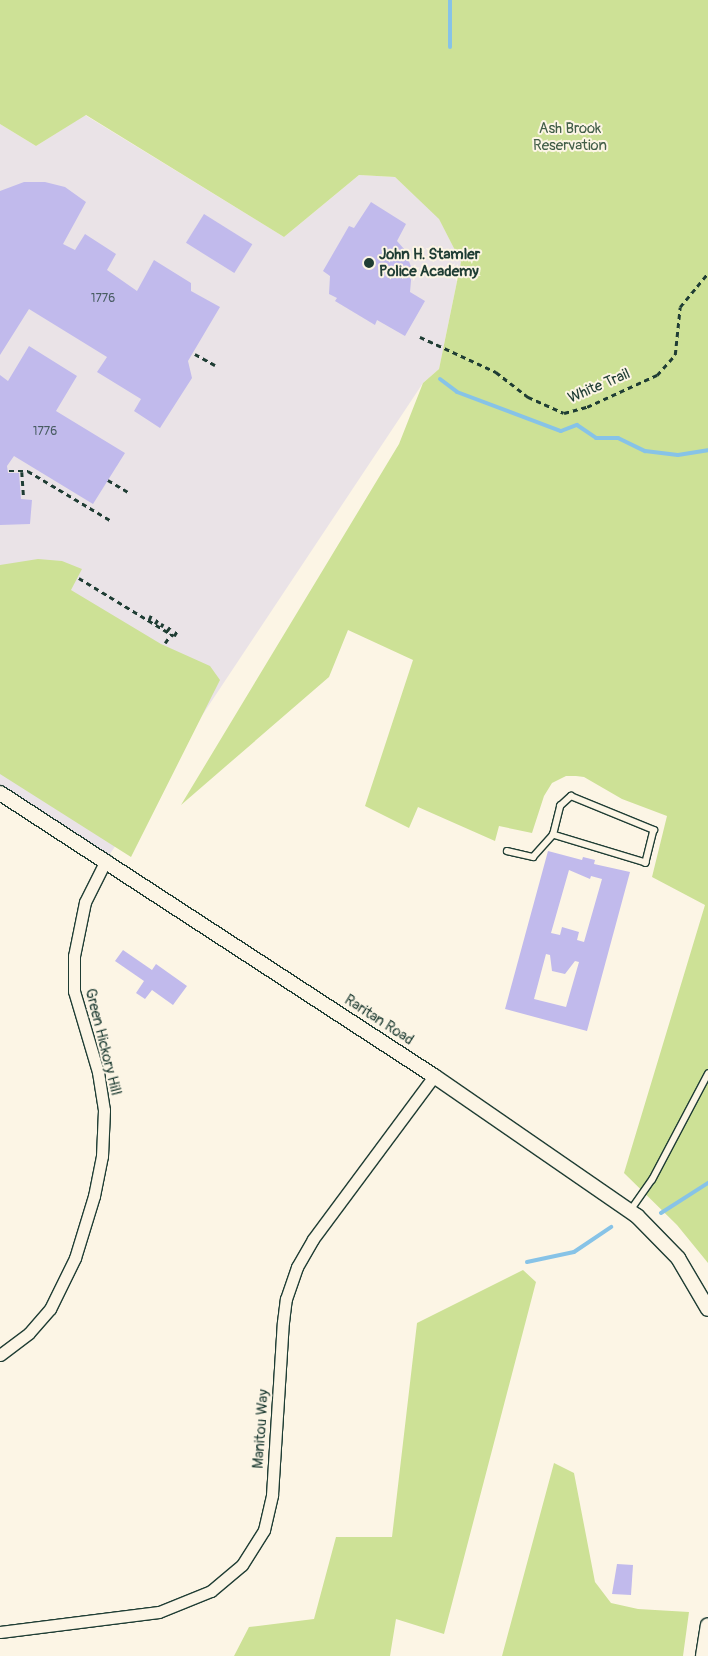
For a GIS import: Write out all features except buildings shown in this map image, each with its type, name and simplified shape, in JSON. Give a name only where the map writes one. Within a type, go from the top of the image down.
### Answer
[{"type":"street","name":"Raritan Road","points":[[0,793],[106,860],[434,1076],[630,1211],[678,1258],[708,1309]]},
{"type":"street","name":"Green Hickory Hill","points":[[0,1354],[29,1333],[50,1309],[75,1258],[94,1196],[102,1156],[104,1110],[98,1072],[74,991],[74,956],[85,902],[106,860]]},
{"type":"street","name":"Manitou Way","points":[[0,1632],[158,1612],[211,1592],[242,1565],[264,1530],[272,1495],[283,1322],[286,1299],[297,1267],[313,1239],[434,1076]]},
{"type":"street","points":[[703,1656],[708,1626]]},
{"type":"lane","points":[[507,851],[533,857],[553,835],[560,806],[571,796],[654,830],[646,863],[553,835]]},
{"type":"lane","points":[[630,1211],[652,1180],[708,1074]]},
{"type":"path","name":"White Trail","points":[[420,337],[496,372],[528,398],[564,413],[587,407],[656,375],[675,355],[680,307],[708,273]]},
{"type":"path","points":[[195,354],[215,365]]},
{"type":"path","points":[[9,471],[28,471],[110,520]]},
{"type":"path","points":[[22,472],[24,498]]},
{"type":"path","points":[[108,480],[128,492]]},
{"type":"path","points":[[79,578],[174,636],[177,631]]},
{"type":"path","points":[[149,620],[152,615]]},
{"type":"path","points":[[155,624],[158,619]]},
{"type":"path","points":[[161,628],[164,623]]},
{"type":"path","points":[[167,631],[170,626]]},
{"type":"path","points":[[165,643],[171,634]]},
{"type":"shaded area","points":[[85,115],[284,237],[359,175],[395,177],[439,218],[461,262],[439,369],[423,383],[106,860],[0,793],[0,124],[36,146]]},
{"type":"green space","name":"Ash Brook Reservation","points":[[0,0],[708,0],[708,1263],[677,1225],[624,1173],[705,905],[652,877],[667,816],[622,799],[584,777],[576,776],[566,776],[552,783],[544,796],[532,833],[499,826],[495,841],[418,807],[409,828],[365,806],[413,660],[348,630],[329,677],[181,805],[399,444],[423,383],[439,369],[461,262],[439,219],[395,177],[359,175],[284,237],[86,115],[36,146],[0,124]]},
{"type":"green space","points":[[38,559],[62,561],[82,569],[71,590],[161,644],[210,666],[220,680],[131,857],[0,774],[0,565]]},
{"type":"green space","points":[[523,1270],[536,1282],[444,1634],[396,1619],[390,1656],[234,1656],[249,1627],[314,1619],[336,1537],[392,1537],[417,1323]]},
{"type":"green space","points":[[554,1463],[574,1473],[595,1582],[611,1603],[638,1609],[689,1612],[683,1656],[502,1656]]},
{"type":"waterway","points":[[450,0],[450,47]]},
{"type":"waterway","points":[[440,379],[457,392],[561,431],[577,425],[596,438],[618,438],[645,451],[678,455],[708,450]]},
{"type":"waterway","points":[[661,1213],[708,1183]]},
{"type":"waterway","points":[[527,1262],[574,1252],[611,1227]]},
{"type":"place","name":"John H. Stamler Police Academy","points":[[369,263]]}]
